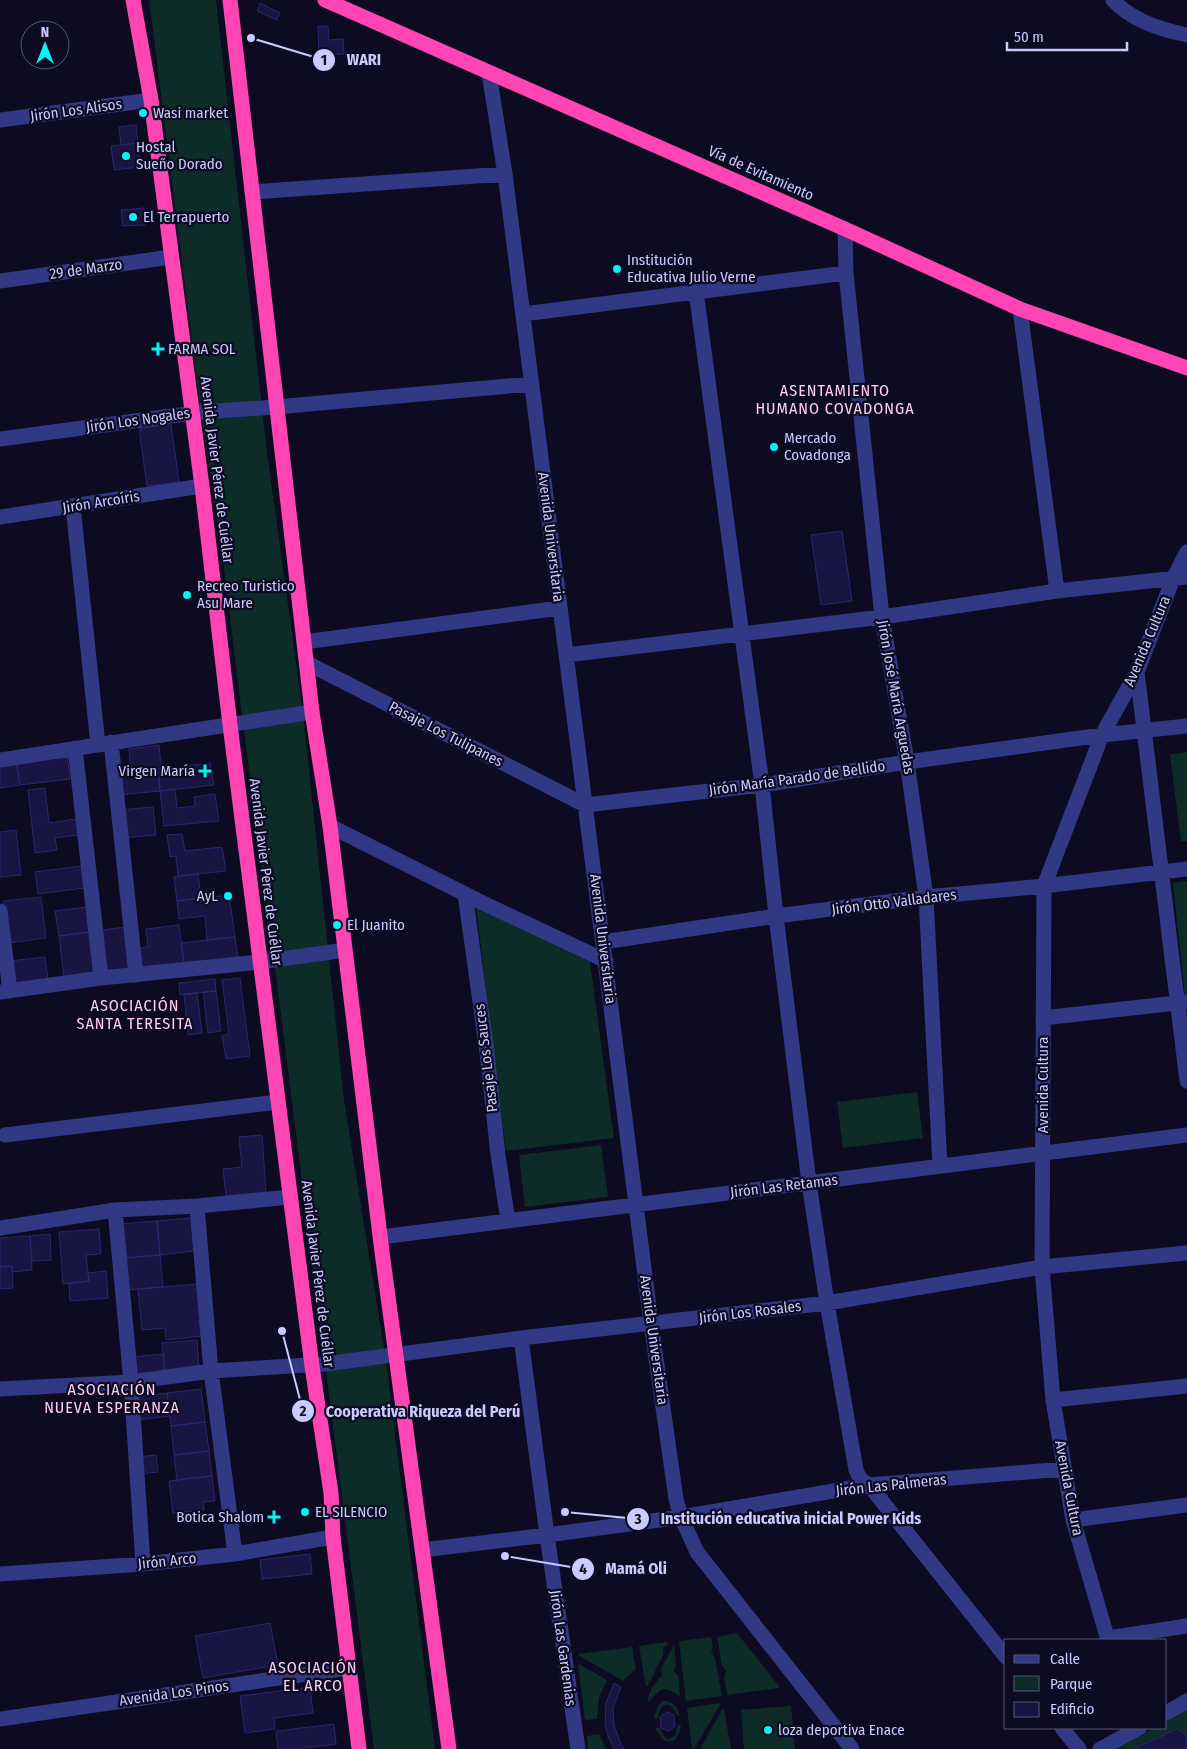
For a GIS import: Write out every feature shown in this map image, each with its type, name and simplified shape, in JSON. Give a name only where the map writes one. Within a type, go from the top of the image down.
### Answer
[{"type":"highway","name":"Avenida Javier Pérez de Cuéllar","points":[[133,0],[151,100],[202,486],[260,962],[312,1366],[331,1493],[333,1537],[359,1749]]},
{"type":"highway","points":[[230,0],[312,712],[330,826],[382,1252],[449,1749]]},
{"type":"highway","name":"Vía de Evitamiento","points":[[325,0],[846,229],[1020,309],[1187,368]]},
{"type":"street","points":[[1114,0],[1134,17],[1176,33],[1187,35]]},
{"type":"street","name":"Avenida Universitaria","points":[[489,73],[505,174],[651,1324],[676,1500],[681,1517],[697,1552],[852,1749]]},
{"type":"street","name":"Jirón Los Alisos","points":[[0,120],[151,100]]},
{"type":"street","points":[[252,192],[505,174]]},
{"type":"street","name":"Jirón José María Arguedas","points":[[846,229],[846,272],[882,617],[907,762],[926,897],[940,1166]]},
{"type":"street","name":"29 de Marzo","points":[[0,281],[171,257]]},
{"type":"street","points":[[522,314],[846,272]]},
{"type":"street","points":[[696,291],[762,785],[809,1183],[827,1303],[856,1470],[860,1479],[869,1485],[1004,1654]]},
{"type":"street","points":[[1020,309],[1057,591]]},
{"type":"street","name":"Jirón Los Nogales","points":[[0,439],[192,413],[531,384]]},
{"type":"street","name":"Jirón Arcoíris","points":[[0,516],[202,486]]},
{"type":"street","points":[[73,506],[136,976]]},
{"type":"street","name":"Avenida Cultura","points":[[1108,1639],[1073,1520],[1054,1400],[1042,1267],[1044,886],[1102,735],[1137,672],[1180,578],[1187,552]]},
{"type":"street","points":[[566,655],[882,617],[1057,591],[1180,578]]},
{"type":"street","points":[[304,642],[560,608]]},
{"type":"street","name":"Pasaje Los Tulipanes","points":[[307,663],[585,805]]},
{"type":"street","points":[[1137,672],[1161,872],[1182,1002],[1187,1081]]},
{"type":"street","points":[[0,760],[312,712]]},
{"type":"street","name":"Jirón María Parado de Bellido","points":[[585,805],[762,785],[907,762],[1102,735],[1187,726]]},
{"type":"street","points":[[75,748],[101,978]]},
{"type":"street","points":[[330,826],[465,894],[606,961]]},
{"type":"street","name":"Jirón Otto Valladares","points":[[603,942],[776,916],[926,897],[1044,886],[1187,869]]},
{"type":"street","name":"Pasaje Los Sauces","points":[[465,894],[508,1221]]},
{"type":"street","points":[[0,911],[5,991],[101,978],[136,976],[260,962],[345,950]]},
{"type":"street","points":[[1043,1018],[1182,1002]]},
{"type":"street","points":[[5,1135],[278,1102]]},
{"type":"street","name":"Jirón Las Retamas","points":[[381,1237],[1187,1135]]},
{"type":"street","points":[[0,1228],[115,1210],[197,1206],[291,1197]]},
{"type":"street","points":[[197,1206],[211,1371],[235,1554]]},
{"type":"street","points":[[115,1210],[131,1382],[142,1564]]},
{"type":"street","name":"Jirón Los Rosales","points":[[0,1389],[131,1382],[211,1371],[312,1366],[521,1338],[827,1303],[1042,1267],[1187,1253]]},
{"type":"street","name":"Jirón Las Gardenias","points":[[521,1338],[578,1749]]},
{"type":"street","points":[[1054,1400],[1187,1386]]},
{"type":"street","name":"Jirón Las Palmeras","points":[[422,1550],[547,1536],[681,1517],[869,1485],[1064,1469]]},
{"type":"street","points":[[1073,1520],[1187,1505]]},
{"type":"street","name":"Jirón Arco","points":[[0,1574],[142,1564],[235,1554],[333,1537]]},
{"type":"street","points":[[1108,1639],[1187,1626]]},
{"type":"street","name":"Avenida Los Pinos","points":[[0,1719],[348,1668]]},
{"type":"street","points":[[1167,1712],[1187,1701]]},
{"type":"street","points":[[1063,1729],[1079,1749]]},
{"type":"street","points":[[1100,1749],[1134,1729]]},
{"type":"green space","points":[[149,0],[216,0],[267,452],[303,714],[344,1100],[385,1355],[435,1749],[374,1749],[224,568],[201,412]]},
{"type":"green space","points":[[1187,752],[1187,841],[1181,841],[1170,754]]},
{"type":"green space","points":[[1187,881],[1187,997],[1185,997],[1173,883]]},
{"type":"green space","points":[[476,907],[590,962],[614,1138],[506,1151]]},
{"type":"green space","points":[[917,1092],[923,1138],[843,1148],[837,1102]]},
{"type":"green space","points":[[601,1145],[608,1197],[525,1207],[519,1155]]},
{"type":"green space","points":[[737,1633],[779,1688],[727,1695],[724,1677],[726,1671],[722,1666],[717,1637]]},
{"type":"green space","points":[[711,1637],[713,1646],[711,1652],[715,1658],[722,1696],[686,1701],[679,1641]]},
{"type":"green space","points":[[667,1642],[668,1644],[663,1648],[663,1655],[646,1687],[639,1646]]},
{"type":"green space","points":[[674,1645],[676,1664],[674,1671],[678,1676],[680,1695],[665,1689],[648,1702],[650,1691],[662,1675],[661,1669]]},
{"type":"green space","points":[[632,1647],[636,1669],[623,1681],[578,1655],[578,1654]]},
{"type":"green space","points":[[579,1664],[607,1680],[599,1698],[597,1719],[585,1720]]},
{"type":"green space","points":[[663,1701],[674,1705],[680,1715],[677,1716],[672,1707],[666,1705],[661,1708],[658,1718],[654,1718],[658,1706]]},
{"type":"green space","points":[[719,1703],[720,1705],[694,1749],[692,1749],[687,1708]]},
{"type":"green space","name":"loza deportiva Enace","points":[[791,1706],[795,1749],[744,1749],[741,1710]]},
{"type":"green space","points":[[724,1709],[731,1749],[700,1749],[722,1710]]},
{"type":"green space","points":[[1187,1709],[1187,1749],[1112,1749],[1151,1729],[1167,1729],[1167,1720]]},
{"type":"green space","points":[[678,1725],[681,1725],[678,1736],[671,1742],[663,1740],[655,1728],[659,1727],[665,1738],[669,1739],[675,1736]]},
{"type":"green space","points":[[599,1734],[606,1749],[588,1749],[587,1736]]},
{"type":"building","points":[[260,3],[280,13],[277,20],[257,11]]},
{"type":"building","points":[[318,26],[328,26],[329,40],[343,39],[344,54],[319,55]]},
{"type":"building","points":[[136,125],[138,143],[121,145],[119,127]]},
{"type":"building","name":"Hostal Sueño Dorado","points":[[138,143],[140,167],[114,170],[111,146]]},
{"type":"building","name":"El Terrapuerto","points":[[144,208],[145,225],[123,226],[121,210]]},
{"type":"building","points":[[171,424],[179,482],[147,486],[139,429]]},
{"type":"building","points":[[842,531],[852,601],[821,605],[811,535]]},
{"type":"building","points":[[159,745],[161,769],[131,772],[129,749]]},
{"type":"building","points":[[67,754],[70,779],[20,785],[16,761]]},
{"type":"building","points":[[16,761],[20,785],[0,788],[0,763]]},
{"type":"building","points":[[210,763],[214,785],[160,791],[158,769]]},
{"type":"building","points":[[158,769],[160,791],[118,795],[115,774]]},
{"type":"building","points":[[45,788],[49,823],[76,819],[78,835],[55,838],[57,850],[35,853],[28,790]]},
{"type":"building","points":[[175,789],[177,808],[195,806],[194,797],[215,794],[219,821],[164,826],[160,791]]},
{"type":"building","points":[[153,807],[156,835],[123,838],[120,810]]},
{"type":"building","points":[[16,830],[21,875],[0,877],[0,832]]},
{"type":"building","points":[[182,834],[185,851],[222,847],[226,871],[178,876],[176,856],[170,857],[167,835]]},
{"type":"building","points":[[81,866],[84,888],[38,894],[35,872]]},
{"type":"building","points":[[198,874],[201,898],[177,901],[174,877]]},
{"type":"building","points":[[229,895],[235,937],[207,940],[205,916],[179,919],[177,901]]},
{"type":"building","points":[[41,897],[46,938],[8,943],[3,901]]},
{"type":"building","points":[[87,907],[90,932],[59,936],[55,911]]},
{"type":"building","points":[[179,925],[184,964],[138,969],[135,948],[148,947],[146,929]]},
{"type":"building","points":[[126,927],[130,970],[103,973],[102,930]]},
{"type":"building","points":[[90,932],[95,974],[64,978],[59,936]]},
{"type":"building","points":[[235,937],[238,958],[184,964],[181,943]]},
{"type":"building","points":[[45,957],[48,980],[15,984],[9,961]]},
{"type":"building","points":[[240,978],[250,1056],[226,1059],[222,1036],[229,1034],[222,980]]},
{"type":"building","points":[[215,979],[216,991],[180,995],[179,983]]},
{"type":"building","points":[[216,991],[221,1031],[208,1033],[203,992]]},
{"type":"building","points":[[197,993],[202,1033],[188,1035],[184,994]]},
{"type":"building","points":[[262,1135],[266,1192],[226,1196],[223,1169],[242,1167],[239,1137]]},
{"type":"building","points":[[191,1218],[194,1251],[160,1255],[157,1221]]},
{"type":"building","points":[[157,1221],[160,1255],[123,1258],[120,1224]]},
{"type":"building","points":[[99,1229],[101,1254],[86,1255],[89,1281],[63,1284],[59,1232]]},
{"type":"building","points":[[50,1234],[51,1260],[32,1261],[30,1236]]},
{"type":"building","points":[[30,1236],[32,1270],[12,1272],[12,1266],[0,1267],[0,1238]]},
{"type":"building","points":[[160,1255],[163,1287],[126,1290],[123,1258]]},
{"type":"building","points":[[12,1266],[13,1288],[0,1289],[0,1267]]},
{"type":"building","points":[[106,1271],[108,1298],[70,1301],[69,1283],[89,1281],[88,1273]]},
{"type":"building","points":[[197,1284],[201,1336],[166,1340],[165,1328],[142,1330],[138,1289]]},
{"type":"building","points":[[197,1340],[199,1368],[165,1371],[162,1343]]},
{"type":"building","points":[[163,1354],[165,1371],[133,1374],[132,1357]]},
{"type":"building","points":[[201,1389],[205,1422],[171,1426],[167,1393]]},
{"type":"building","points":[[167,1393],[170,1416],[137,1420],[134,1397]]},
{"type":"building","points":[[205,1422],[209,1451],[174,1455],[171,1426]]},
{"type":"building","points":[[209,1451],[212,1476],[177,1480],[174,1455]]},
{"type":"building","points":[[156,1455],[158,1472],[140,1474],[138,1457]]},
{"type":"building","points":[[212,1476],[215,1501],[203,1502],[204,1510],[173,1513],[169,1481]]},
{"type":"building","points":[[310,1554],[312,1574],[262,1579],[260,1560]]},
{"type":"building","points":[[270,1623],[278,1665],[203,1678],[195,1636]]},
{"type":"building","points":[[614,1683],[621,1687],[613,1708],[614,1725],[624,1749],[614,1749],[605,1725],[606,1703]]},
{"type":"building","points":[[310,1687],[313,1713],[274,1718],[275,1729],[245,1733],[240,1696]]},
{"type":"building","points":[[667,1712],[674,1715],[675,1726],[669,1731],[661,1728],[660,1717]]},
{"type":"building","points":[[334,1724],[336,1744],[278,1749],[276,1731]]},
{"type":"building","points":[[1177,1729],[1187,1735],[1187,1749],[1134,1749]]},
{"type":"place","name":"WARI","points":[[251,38]]},
{"type":"place","name":"Wasi market","points":[[143,113]]},
{"type":"place","name":"Hostal Sueño Dorado","points":[[126,156]]},
{"type":"place","name":"El Terrapuerto","points":[[133,217]]},
{"type":"place","name":"Institución Educativa Julio Verne","points":[[617,269]]},
{"type":"place","name":"FARMA SOL","points":[[158,349]]},
{"type":"place","name":"Mercado Covadonga","points":[[774,447]]},
{"type":"place","name":"Recreo Turistico Asu Mare","points":[[187,595]]},
{"type":"place","name":"Virgen María","points":[[205,771]]},
{"type":"place","name":"AyL","points":[[228,896]]},
{"type":"place","name":"El Juanito","points":[[337,925]]},
{"type":"place","name":"Cooperativa Riqueza del Perú","points":[[282,1331]]},
{"type":"place","name":"EL SILENCIO","points":[[305,1512]]},
{"type":"place","name":"Institución educativa inicial Power Kids","points":[[565,1512]]},
{"type":"place","name":"Botica Shalom","points":[[274,1517]]},
{"type":"place","name":"Mamá Oli","points":[[505,1556]]},
{"type":"place","name":"loza deportiva Enace","points":[[768,1730]]},
{"type":"district","name":"ASENTAMIENTO HUMANO COVADONGA","points":[[835,399]]},
{"type":"district","name":"ASOCIACIÓN SANTA TERESITA","points":[[135,1014]]},
{"type":"district","name":"ASOCIACIÓN NUEVA ESPERANZA","points":[[112,1398]]},
{"type":"district","name":"ASOCIACIÓN EL ARCO","points":[[313,1676]]}]
